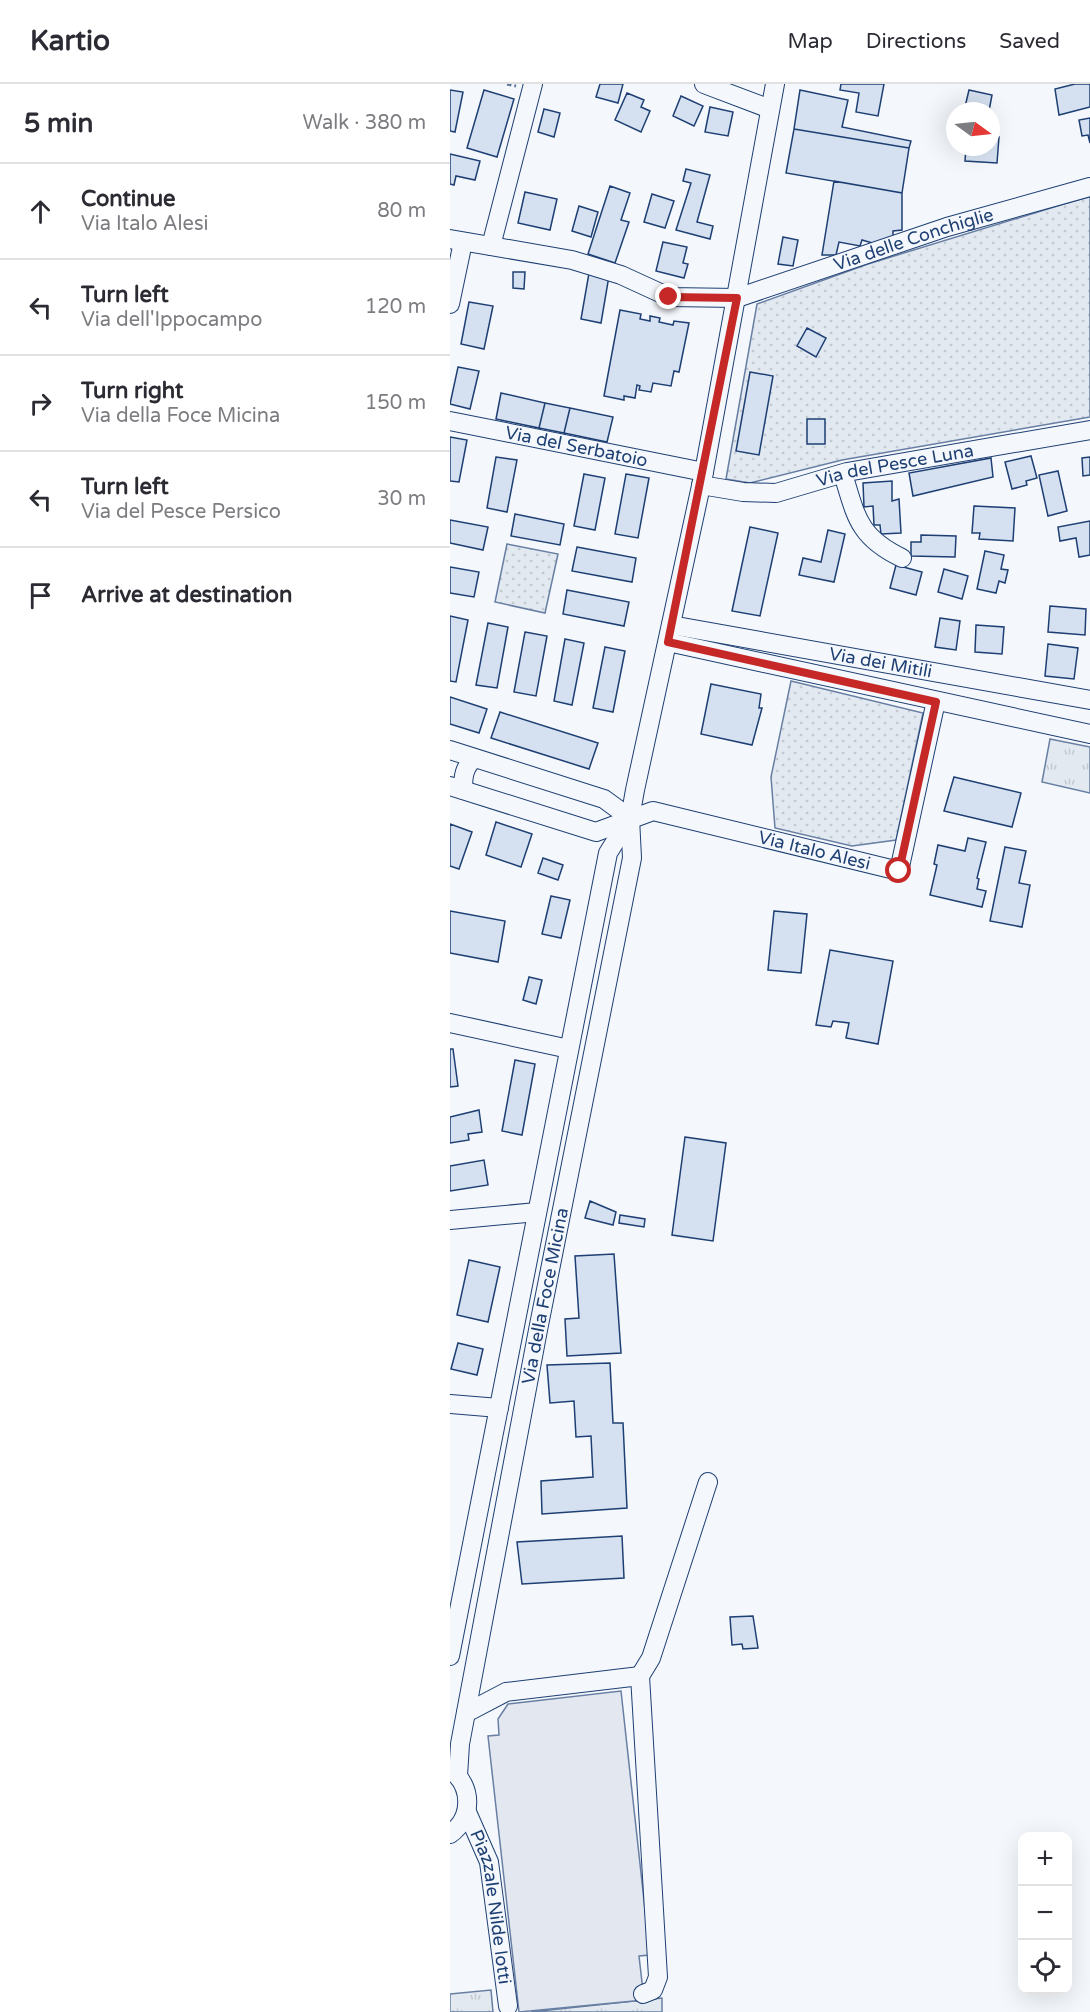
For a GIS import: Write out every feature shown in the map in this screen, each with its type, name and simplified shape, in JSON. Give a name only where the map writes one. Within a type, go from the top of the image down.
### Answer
[{"type":"street","points":[[491,246],[533,84]]},
{"type":"street","points":[[704,84],[770,109]]},
{"type":"street","name":"Via della Foce Micina","points":[[466,1812],[467,1793],[454,1773],[538,1330],[632,858],[630,818],[702,479],[775,84]]},
{"type":"street","name":"Via delle Conchiglie","points":[[457,241],[572,260],[621,275],[669,297],[737,298],[947,227],[1090,187]]},
{"type":"street","points":[[450,304],[457,241]]},
{"type":"street","name":"Via del Serbatoio","points":[[450,421],[702,479]]},
{"type":"street","name":"Via del Pesce Luna","points":[[702,479],[743,492],[776,493],[843,474],[1090,430]]},
{"type":"street","points":[[843,474],[859,526],[885,550],[902,558]]},
{"type":"street","points":[[669,634],[936,702],[1090,734]]},
{"type":"street","name":"Via dei Mitili","points":[[669,634],[1090,700]]},
{"type":"street","name":"Via Italo Alesi","points":[[630,818],[653,811],[899,871],[936,702]]},
{"type":"street","points":[[450,750],[604,799],[630,818]]},
{"type":"street","points":[[474,758],[456,788],[596,832],[630,818]]},
{"type":"street","name":"Via della Foce Micina","points":[[450,1656],[608,854],[630,818]]},
{"type":"street","points":[[450,1023],[569,1049]]},
{"type":"street","points":[[450,1220],[537,1212]]},
{"type":"street","points":[[514,1325],[538,1330]]},
{"type":"street","points":[[450,1404],[499,1408]]},
{"type":"street","points":[[643,1994],[653,1990],[657,1977],[640,1676],[651,1658],[708,1482]]},
{"type":"street","points":[[473,1675],[506,1692]]},
{"type":"street","points":[[466,1713],[506,1692],[640,1676]]},
{"type":"street","points":[[450,1834],[461,1823],[466,1812]]},
{"type":"street","name":"Piazzale Nilde Iotti","points":[[466,1812],[489,1862],[508,2006]]},
{"type":"green space","points":[[1090,196],[1090,417],[842,460],[750,483],[726,479],[757,304],[868,264]]},
{"type":"green space","points":[[507,544],[558,554],[545,613],[495,602]]},
{"type":"green space","points":[[791,681],[923,713],[896,840],[852,846],[775,828],[771,777]]},
{"type":"green space","points":[[1050,739],[1090,747],[1090,793],[1042,782]]},
{"type":"green space","points":[[491,1990],[493,2012],[450,2012],[450,1994]]},
{"type":"green space","points":[[662,1998],[662,2012],[531,2012]]},
{"type":"shaded area","points":[[621,1691],[650,1955],[639,1956],[644,2000],[519,2012],[488,1736],[499,1735],[498,1719],[508,1704]]},
{"type":"building","points":[[600,84],[623,84],[618,103],[596,97]]},
{"type":"building","points":[[841,84],[884,84],[878,116],[856,112],[859,93],[840,90]]},
{"type":"building","points":[[1075,84],[1090,84],[1090,107],[1059,115],[1055,89]]},
{"type":"building","points":[[450,90],[463,92],[455,132],[450,131]]},
{"type":"building","points":[[484,90],[514,99],[497,157],[467,148]]},
{"type":"building","points":[[800,90],[848,100],[842,127],[911,141],[909,148],[794,129]]},
{"type":"building","points":[[969,90],[992,95],[991,102],[966,102]]},
{"type":"building","points":[[627,93],[644,100],[641,107],[650,111],[641,132],[615,120]]},
{"type":"building","points":[[681,96],[703,106],[694,126],[673,116]]},
{"type":"building","points":[[710,107],[733,112],[728,136],[705,132]]},
{"type":"building","points":[[544,109],[560,113],[554,137],[538,132]]},
{"type":"building","points":[[1090,118],[1090,143],[1088,135],[1082,136],[1079,120]]},
{"type":"building","points":[[794,129],[909,148],[902,193],[786,173]]},
{"type":"building","points":[[450,154],[480,161],[475,180],[456,176],[454,185],[450,184]]},
{"type":"building","points":[[965,156],[998,156],[997,163],[965,161]]},
{"type":"building","points":[[686,169],[710,175],[697,222],[713,226],[710,239],[676,230],[691,183],[683,181]]},
{"type":"building","points":[[834,181],[902,193],[902,230],[893,231],[893,238],[879,245],[862,240],[860,246],[839,242],[836,255],[822,255]]},
{"type":"building","points":[[610,186],[630,193],[621,220],[629,222],[615,263],[588,254]]},
{"type":"building","points":[[525,192],[557,199],[550,230],[518,223]]},
{"type":"building","points":[[652,194],[674,201],[665,228],[644,222]]},
{"type":"building","points":[[579,206],[598,212],[591,237],[572,231]]},
{"type":"building","points":[[783,237],[798,240],[793,266],[778,264]]},
{"type":"building","points":[[663,242],[687,247],[683,263],[688,264],[684,278],[656,271]]},
{"type":"building","points":[[513,272],[525,272],[524,289],[513,288]]},
{"type":"building","points":[[589,273],[609,276],[601,323],[581,319]]},
{"type":"building","points":[[469,302],[493,306],[484,349],[461,344]]},
{"type":"building","points":[[620,310],[641,314],[640,319],[650,321],[650,316],[660,318],[659,322],[673,325],[674,321],[689,323],[679,372],[674,371],[671,386],[653,383],[651,392],[639,390],[640,386],[637,385],[635,398],[624,396],[624,400],[604,396]]},
{"type":"building","points":[[807,328],[826,338],[816,357],[797,346]]},
{"type":"building","points":[[458,367],[479,371],[470,409],[450,404]]},
{"type":"building","points":[[750,372],[773,376],[759,455],[736,451]]},
{"type":"building","points":[[501,393],[545,403],[539,428],[496,419]]},
{"type":"building","points":[[545,403],[570,408],[564,433],[539,428]]},
{"type":"building","points":[[570,408],[613,417],[607,442],[564,433]]},
{"type":"building","points":[[807,419],[825,419],[825,444],[807,444]]},
{"type":"building","points":[[450,437],[467,440],[459,482],[450,481]]},
{"type":"building","points":[[1031,456],[1037,478],[1026,481],[1027,485],[1012,489],[1005,462]]},
{"type":"building","points":[[496,457],[517,460],[507,512],[487,508]]},
{"type":"building","points":[[1090,457],[1090,475],[1083,476],[1082,458]]},
{"type":"building","points":[[991,458],[993,477],[913,496],[909,473]]},
{"type":"building","points":[[1058,471],[1067,511],[1048,516],[1039,475]]},
{"type":"building","points":[[584,474],[605,478],[595,530],[574,526]]},
{"type":"building","points":[[626,474],[649,478],[638,538],[615,534]]},
{"type":"building","points":[[892,481],[892,501],[899,499],[901,533],[881,534],[880,525],[874,525],[873,506],[864,507],[863,483]]},
{"type":"building","points":[[974,506],[1015,508],[1013,541],[979,539],[980,533],[972,533]]},
{"type":"building","points":[[515,514],[564,524],[560,545],[511,536]]},
{"type":"building","points":[[450,520],[488,527],[483,550],[450,543]]},
{"type":"building","points":[[1090,521],[1090,555],[1079,557],[1076,538],[1060,541],[1058,527]]},
{"type":"building","points":[[750,527],[778,533],[760,616],[732,611]]},
{"type":"building","points":[[828,530],[845,534],[834,582],[799,575],[803,558],[821,562]]},
{"type":"building","points":[[921,535],[956,536],[955,557],[911,556],[911,542],[921,542]]},
{"type":"building","points":[[577,547],[636,558],[632,582],[572,571]]},
{"type":"building","points":[[985,551],[1004,555],[1001,569],[1008,570],[1005,583],[999,581],[996,593],[977,589]]},
{"type":"building","points":[[896,565],[922,572],[916,595],[890,588]]},
{"type":"building","points":[[450,567],[479,572],[474,597],[450,593]]},
{"type":"building","points":[[944,569],[968,576],[962,599],[938,592]]},
{"type":"building","points":[[567,590],[629,602],[624,626],[563,614]]},
{"type":"building","points":[[1050,606],[1086,609],[1085,635],[1048,632]]},
{"type":"building","points":[[450,616],[468,620],[456,682],[450,681]]},
{"type":"building","points":[[940,618],[960,621],[956,650],[935,647]]},
{"type":"building","points":[[488,623],[508,627],[497,688],[476,685]]},
{"type":"building","points":[[976,625],[1004,627],[1002,654],[975,652]]},
{"type":"building","points":[[525,632],[547,636],[536,696],[514,692]]},
{"type":"building","points":[[565,639],[584,643],[572,705],[554,701]]},
{"type":"building","points":[[1048,644],[1078,648],[1074,679],[1045,676]]},
{"type":"building","points":[[605,647],[625,651],[613,712],[593,708]]},
{"type":"building","points":[[711,684],[761,694],[759,708],[762,708],[752,745],[701,734]]},
{"type":"building","points":[[450,697],[487,709],[479,733],[450,724]]},
{"type":"building","points":[[500,712],[598,743],[589,769],[491,738]]},
{"type":"building","points":[[954,777],[1021,793],[1012,827],[944,811]]},
{"type":"building","points":[[496,822],[532,834],[521,867],[486,855]]},
{"type":"building","points":[[450,824],[472,832],[459,869],[450,866]]},
{"type":"building","points":[[968,838],[986,842],[977,878],[979,879],[977,889],[986,891],[982,907],[930,895],[937,865],[934,864],[938,845],[965,851]]},
{"type":"building","points":[[1005,847],[1026,851],[1019,883],[1030,885],[1022,927],[990,921]]},
{"type":"building","points":[[543,858],[563,865],[558,880],[538,873]]},
{"type":"building","points":[[551,896],[570,900],[561,938],[542,934]]},
{"type":"building","points":[[450,911],[505,921],[498,962],[450,953]]},
{"type":"building","points":[[774,911],[807,914],[801,973],[768,970]]},
{"type":"building","points":[[830,950],[893,961],[878,1044],[846,1038],[849,1023],[833,1021],[831,1027],[816,1025]]},
{"type":"building","points":[[529,977],[542,980],[536,1004],[523,1000]]},
{"type":"building","points":[[450,1049],[453,1049],[458,1086],[450,1087]]},
{"type":"building","points":[[515,1060],[535,1064],[522,1135],[502,1131]]},
{"type":"building","points":[[479,1110],[482,1132],[468,1134],[469,1140],[450,1143],[450,1117]]},
{"type":"building","points":[[685,1137],[726,1143],[713,1241],[672,1235]]},
{"type":"building","points":[[484,1160],[488,1185],[450,1191],[450,1166]]},
{"type":"building","points":[[590,1201],[616,1212],[613,1225],[585,1218]]},
{"type":"building","points":[[620,1215],[645,1219],[644,1227],[619,1223]]},
{"type":"building","points":[[614,1254],[621,1353],[567,1356],[565,1319],[579,1318],[575,1256]]},
{"type":"building","points":[[469,1260],[500,1267],[488,1322],[457,1315]]},
{"type":"building","points":[[458,1343],[483,1349],[477,1375],[451,1369]]},
{"type":"building","points":[[610,1363],[613,1423],[623,1423],[627,1508],[542,1514],[541,1481],[593,1477],[591,1436],[576,1437],[574,1401],[550,1403],[547,1365]]},
{"type":"building","points":[[622,1536],[624,1578],[522,1584],[517,1542]]},
{"type":"building","points":[[753,1616],[758,1648],[743,1649],[742,1644],[732,1645],[730,1617]]},
{"type":"route","points":[[669,297],[737,298],[704,472],[668,642],[936,702],[899,871]]}]
